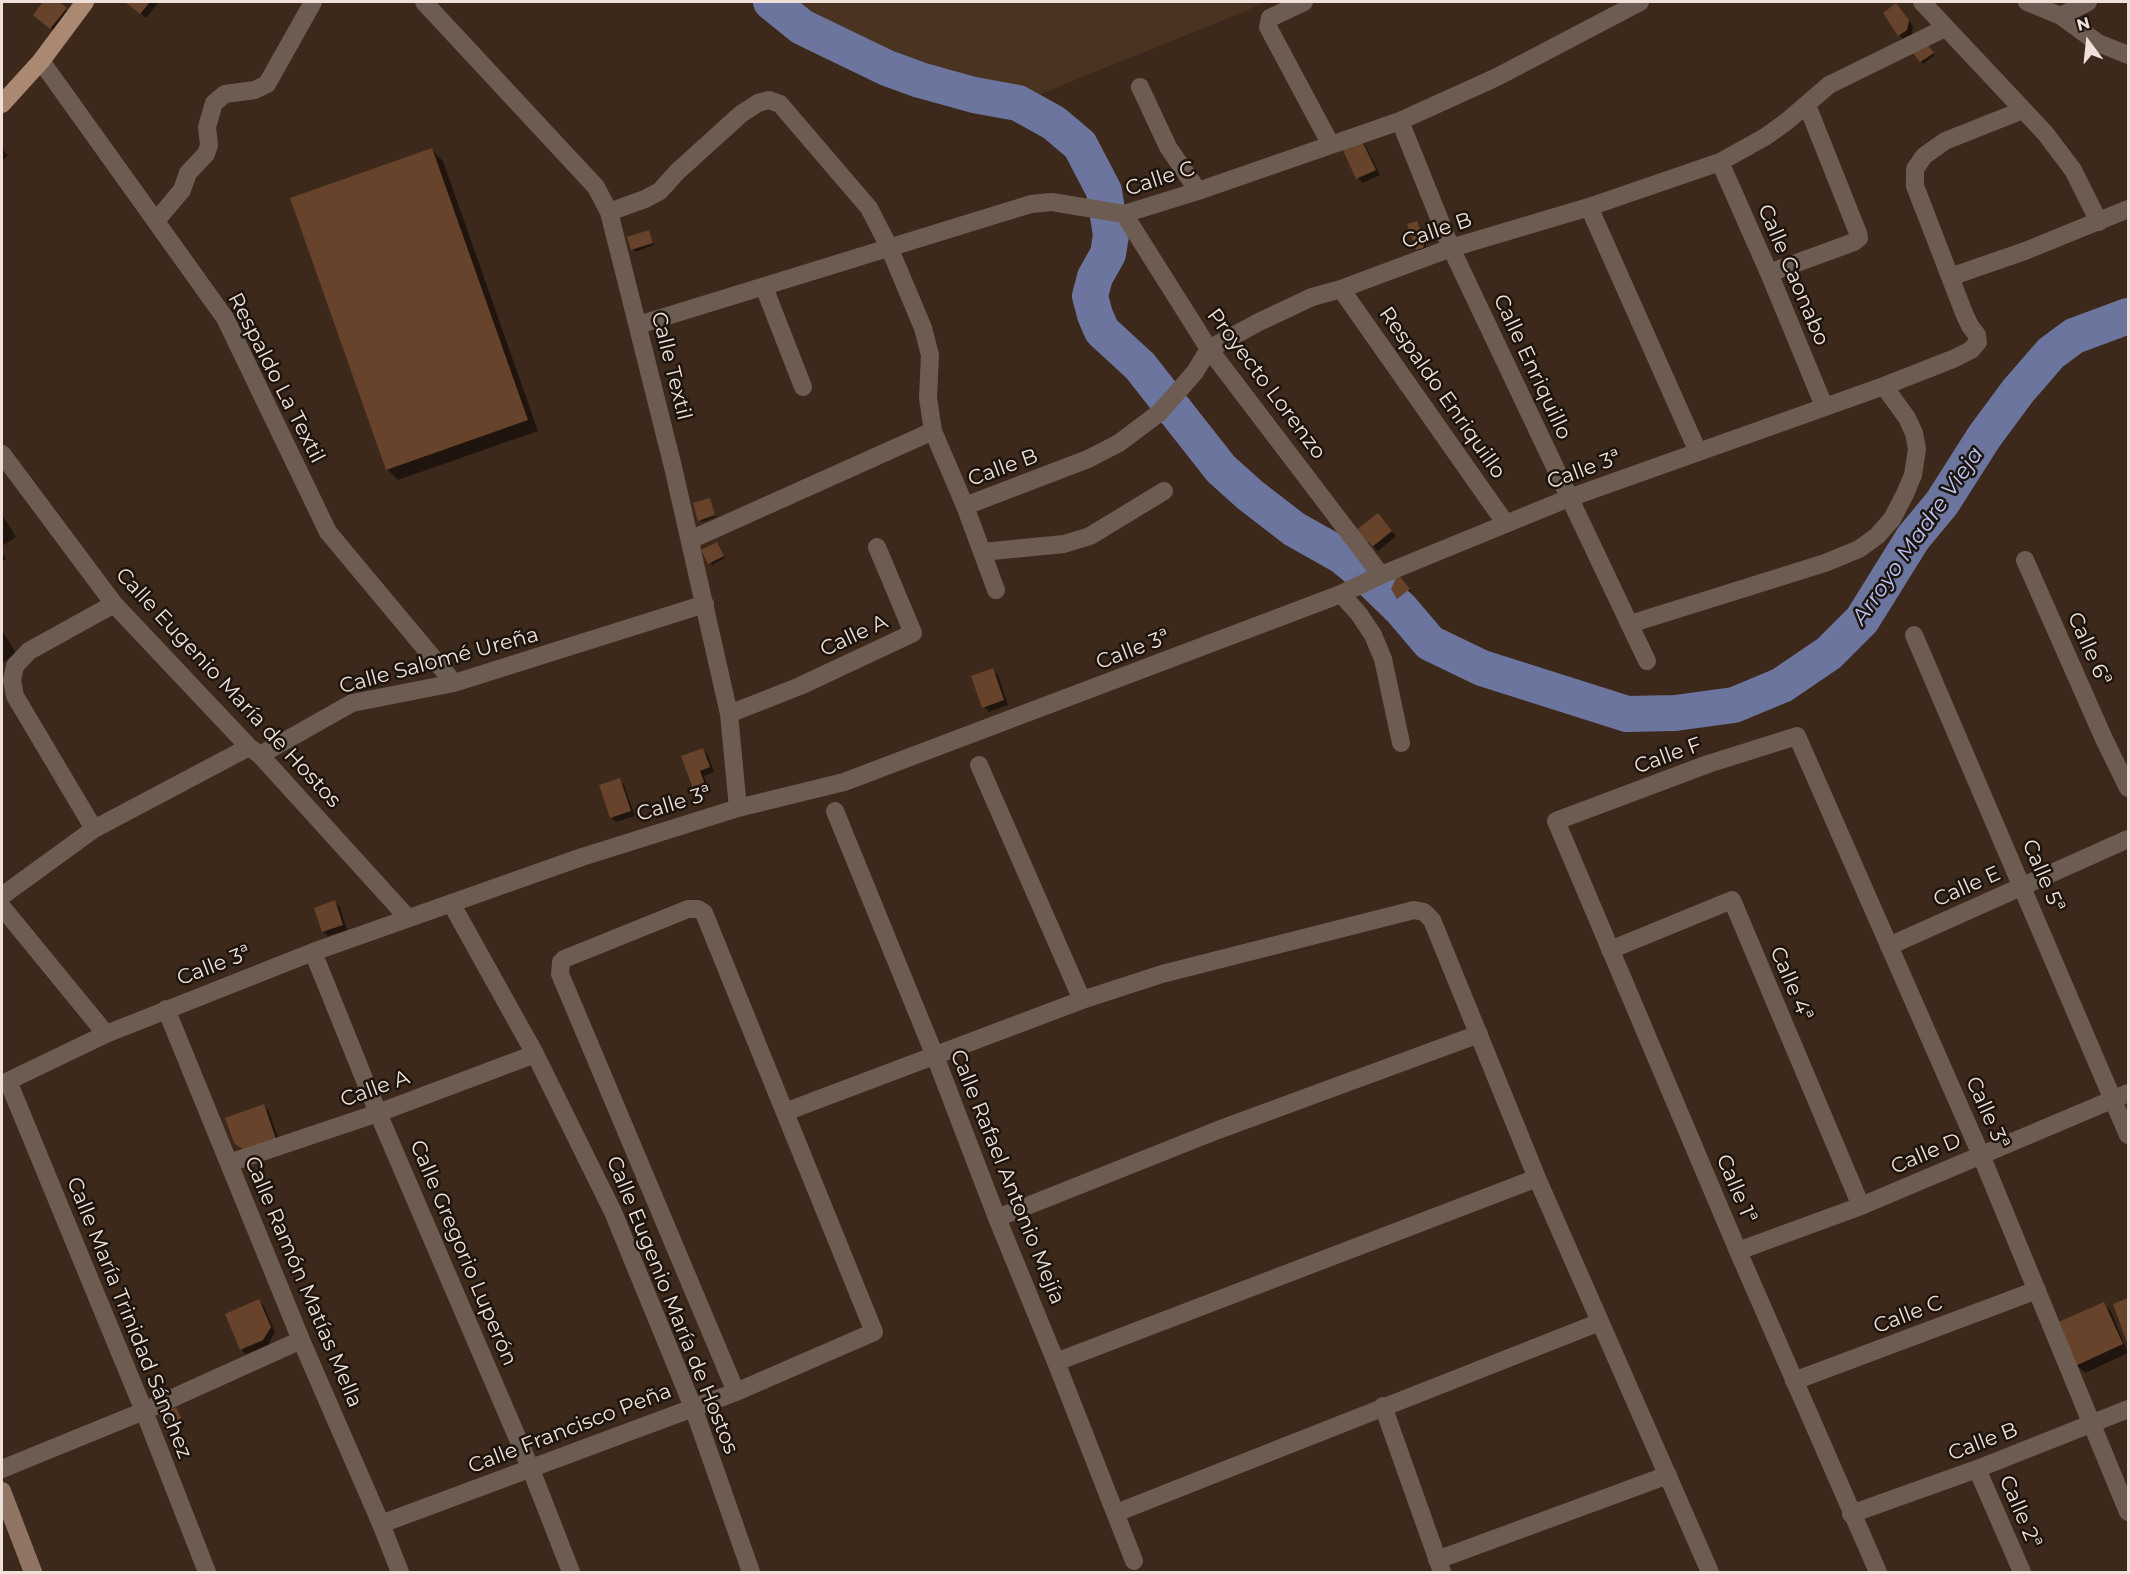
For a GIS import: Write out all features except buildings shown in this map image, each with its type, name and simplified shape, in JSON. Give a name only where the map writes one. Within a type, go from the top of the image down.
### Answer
[{"type":"main road","points":[[2,104],[41,61],[86,2]]},
{"type":"main road","points":[[2,1491],[33,1572]]},
{"type":"street","points":[[156,221],[182,190],[188,173],[206,154],[209,145],[207,127],[214,103],[225,94],[255,90],[267,84],[313,2]]},
{"type":"street","name":"Calle Textil","points":[[424,2],[596,187],[609,212],[690,540],[729,714],[738,808]]},
{"type":"street","points":[[1304,2],[1270,18],[1268,27],[1331,145]]},
{"type":"street","name":"Calle C","points":[[638,325],[1031,204],[1052,202],[1124,214],[1198,191],[1400,121],[1497,77],[1640,2]]},
{"type":"street","points":[[2027,2],[2061,16],[2098,43],[2128,54]]},
{"type":"street","points":[[2061,16],[2088,2]]},
{"type":"street","points":[[1931,4],[1945,28],[2045,134],[2073,170],[2099,222]]},
{"type":"street","name":"Calle B","points":[[965,506],[1088,459],[1119,443],[1159,413],[1177,394],[1209,349],[1312,297],[1341,289],[1451,248],[1589,207],[1720,162],[1765,137],[1829,85],[1945,28]]},
{"type":"street","name":"Respaldo La Textil","points":[[41,61],[225,318],[328,532],[454,683]]},
{"type":"street","points":[[1140,87],[1168,147],[1198,191]]},
{"type":"street","points":[[609,212],[660,191],[677,171],[741,114],[758,103],[769,100],[780,104],[868,208],[889,247],[923,328],[930,355],[928,398],[933,431],[965,506],[996,590]]},
{"type":"street","points":[[1769,273],[1854,242],[1859,238],[1807,105]]},
{"type":"street","name":"Calle 3ª","points":[[5,1082],[106,1034],[313,952],[582,857],[738,808],[844,782],[1346,592],[1381,574],[1569,498],[1884,386],[1953,359],[1971,350],[1978,342],[1977,335],[1970,326],[1915,186],[1915,169],[1924,156],[1945,141],[2023,110]]},
{"type":"street","name":"Calle Enriquillo","points":[[1400,121],[1451,248],[1647,661]]},
{"type":"street","name":"Calle Caonabo","points":[[1720,162],[1824,406]]},
{"type":"street","points":[[1589,207],[1698,452]]},
{"type":"street","points":[[1950,277],[2128,209]]},
{"type":"street","name":"Proyecto Lorenzo","points":[[1124,214],[1209,349],[1381,574]]},
{"type":"street","points":[[764,287],[803,387]]},
{"type":"street","name":"Respaldo Enriquillo","points":[[1341,289],[1506,524]]},
{"type":"street","points":[[1630,624],[1825,563],[1859,549],[1876,536],[1892,519],[1905,494],[1913,475],[1917,449],[1914,433],[1907,418],[1884,386]]},
{"type":"street","points":[[690,540],[933,431]]},
{"type":"street","name":"Calle Eugenio María de Hostos","points":[[2,454],[114,604],[255,751],[408,918]]},
{"type":"street","points":[[982,552],[1064,544],[1090,536],[1164,491]]},
{"type":"street","name":"Calle A","points":[[729,714],[800,686],[913,633],[878,547]]},
{"type":"street","name":"Calle 6ª","points":[[2025,560],[2128,788]]},
{"type":"street","points":[[1346,592],[1373,635],[1383,659],[1401,743]]},
{"type":"street","points":[[94,829],[15,696],[12,680],[15,666],[29,651],[114,604]]},
{"type":"street","name":"Calle Salomé Ureña","points":[[2,896],[94,829],[352,703],[454,683],[705,604]]},
{"type":"street","name":"Calle 5ª","points":[[1914,635],[2023,887],[2121,1096],[2128,1135]]},
{"type":"street","name":"Calle 3ª","points":[[1797,736],[1982,1155],[2128,1512]]},
{"type":"street","name":"Calle F","points":[[1556,820],[1708,764],[1797,736]]},
{"type":"street","points":[[979,765],[1083,1000]]},
{"type":"street","name":"Calle Rafael Antonio Mejía","points":[[835,811],[935,1056],[1134,1561]]},
{"type":"street","name":"Calle 1ª","points":[[1556,820],[1738,1251],[1878,1572]]},
{"type":"street","name":"Calle E","points":[[1889,946],[2128,839]]},
{"type":"street","name":"Calle 4ª","points":[[1610,950],[1732,900],[1861,1206]]},
{"type":"street","name":"Calle Eugenio María de Hostos","points":[[451,903],[535,1054],[613,1212],[693,1407],[751,1572]]},
{"type":"street","points":[[2,907],[106,1034]]},
{"type":"street","points":[[736,1392],[560,974],[561,962],[564,959],[688,909],[698,909],[704,913],[785,1112],[1083,1000],[1162,974],[1414,910],[1424,912],[1432,920],[1537,1178],[1710,1572]]},
{"type":"street","name":"Calle Gregorio Luperón","points":[[313,952],[378,1113],[530,1467],[571,1572]]},
{"type":"street","name":"Calle Ramón Matías Mella","points":[[166,1010],[400,1572]]},
{"type":"street","points":[[997,1218],[1218,1130],[1479,1034]]},
{"type":"street","name":"Calle A","points":[[229,1163],[378,1113],[535,1054]]},
{"type":"street","name":"Calle María Trinidad Sánchez","points":[[5,1082],[144,1411],[207,1572]]},
{"type":"street","name":"Calle D","points":[[1738,1251],[1861,1206],[2121,1096]]},
{"type":"street","name":"Calle Francisco Peña","points":[[381,1524],[736,1392],[874,1332],[785,1112]]},
{"type":"street","points":[[1056,1362],[1537,1178]]},
{"type":"street","name":"Calle C","points":[[1794,1381],[2037,1290]]},
{"type":"street","points":[[1116,1513],[1600,1322]]},
{"type":"street","points":[[2,1468],[144,1411],[302,1340]]},
{"type":"street","points":[[1383,1406],[1440,1566],[1668,1475]]},
{"type":"street","name":"Calle B","points":[[1851,1514],[1977,1469],[2128,1409]]},
{"type":"street","name":"Calle 2ª","points":[[1977,1469],[2022,1572]]},
{"type":"shaded area","points":[[771,2],[1264,2],[1018,103],[974,95],[887,68],[802,27]]},
{"type":"waterway","name":"Arroyo Madre Vieja","points":[[771,2],[802,27],[887,68],[974,95],[1018,103],[1054,123],[1080,145],[1104,191],[1111,235],[1108,254],[1095,277],[1090,296],[1102,331],[1140,366],[1221,469],[1294,529],[1342,556],[1370,579],[1401,609],[1430,643],[1482,668],[1627,714],[1675,713],[1734,705],[1782,685],[1829,653],[1862,620],[1913,538],[1942,503],[1984,437],[2018,391],[2051,353],[2074,336],[2128,316]]}]
